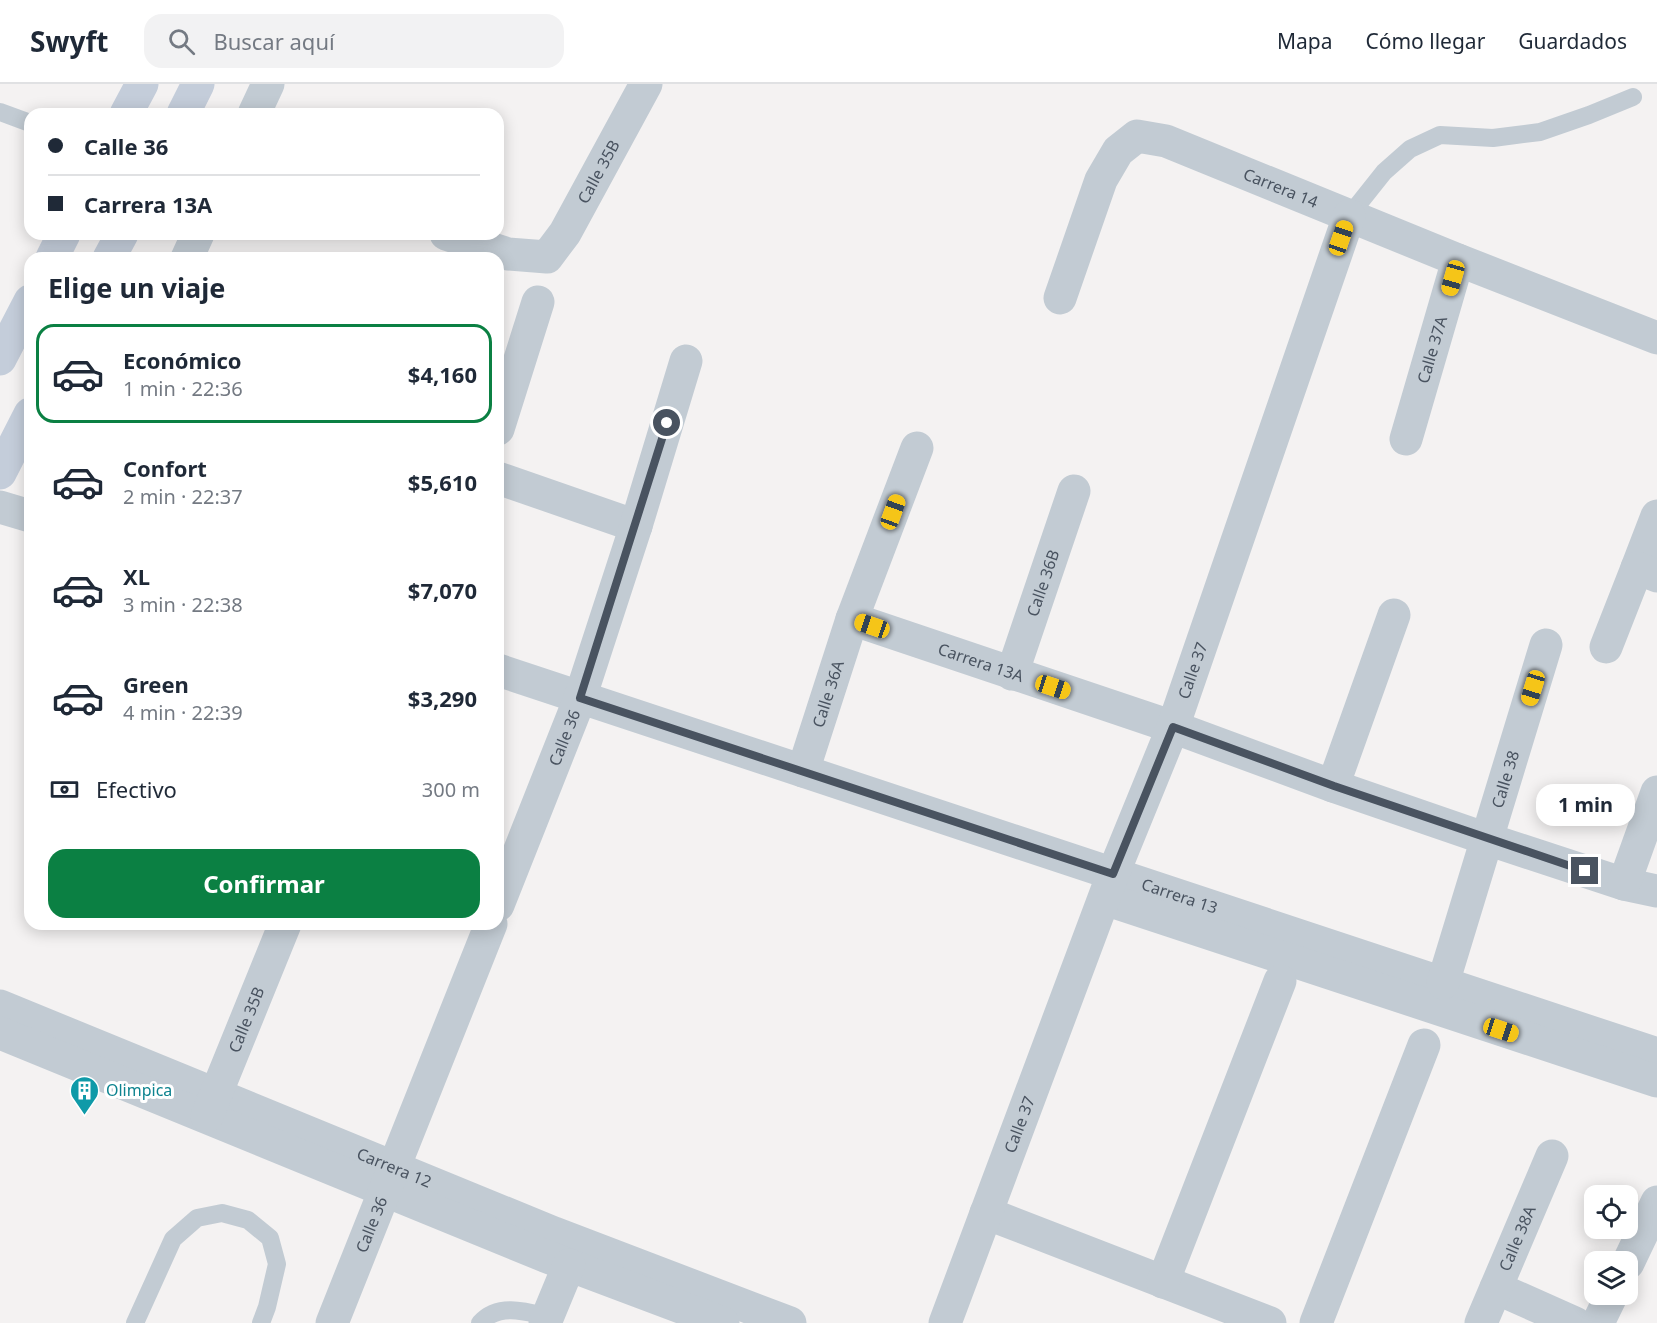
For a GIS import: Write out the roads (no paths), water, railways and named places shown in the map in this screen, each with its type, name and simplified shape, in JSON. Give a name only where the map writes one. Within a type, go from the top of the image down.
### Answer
[{"type":"main road","points":[[129,108],[142,84]]},
{"type":"main road","points":[[186,108],[198,84]]},
{"type":"main road","points":[[0,359],[24,313]]},
{"type":"main road","points":[[0,473],[24,426]]},
{"type":"street","points":[[257,108],[268,84]]},
{"type":"street","name":"Calle 35B","points":[[504,254],[547,257],[566,233],[646,84]]},
{"type":"street","name":"Carrera 14","points":[[1060,298],[1101,180],[1118,151],[1137,136],[1166,141],[1657,338]]},
{"type":"street","name":"Calle 37","points":[[945,1323],[1109,886],[1173,727],[1349,216]]},
{"type":"street","name":"Calle 35B","points":[[464,240],[499,252]]},
{"type":"street","name":"Calle 37A","points":[[1406,439],[1458,260]]},
{"type":"street","points":[[504,410],[538,302]]},
{"type":"street","name":"Calle 36","points":[[504,890],[580,698],[636,526],[686,361]]},
{"type":"street","name":"Calle 36A","points":[[803,771],[852,619],[917,448]]},
{"type":"street","points":[[504,480],[636,526]]},
{"type":"street","name":"Calle 36B","points":[[1012,674],[1074,490]]},
{"type":"street","points":[[0,507],[24,514]]},
{"type":"street","points":[[1606,647],[1647,572],[1657,516]]},
{"type":"street","points":[[1334,786],[1394,615]]},
{"type":"street","name":"Carrera 13A","points":[[852,619],[1173,727],[1334,786],[1487,838],[1624,884],[1657,891]]},
{"type":"street","name":"Calle 38","points":[[1443,983],[1546,645]]},
{"type":"street","name":"Carrera 13","points":[[504,672],[803,771],[1109,886],[1657,1081]]},
{"type":"street","points":[[1624,884],[1657,792]]},
{"type":"street","name":"Carrera 13","points":[[1109,886],[1443,983],[1657,1054]]},
{"type":"street","name":"Calle 35B","points":[[211,1106],[283,930]]},
{"type":"street","name":"Calle 36","points":[[332,1323],[489,930]]},
{"type":"street","points":[[1163,1282],[1281,981]]},
{"type":"street","name":"Carrera 12","points":[[0,1006],[211,1106]]},
{"type":"street","name":"Carrera 12","points":[[0,1033],[211,1106],[390,1179],[723,1323]]},
{"type":"street","points":[[1316,1323],[1424,1045]]},
{"type":"street","name":"Calle 38A","points":[[1481,1323],[1552,1156]]},
{"type":"street","points":[[1634,1251],[1657,1202]]},
{"type":"street","points":[[986,1213],[1270,1323]]},
{"type":"street","points":[[547,1320],[556,1252]]},
{"type":"street","name":"Carrera 12","points":[[556,1252],[790,1323]]},
{"type":"street","points":[[1496,1288],[1575,1323]]},
{"type":"street","points":[[1598,1323],[1607,1305]]},
{"type":"lane","points":[[1349,216],[1393,164],[1410,149],[1440,135],[1493,138],[1540,132],[1589,116],[1633,97]]},
{"type":"lane","points":[[0,112],[24,121]]},
{"type":"lane","points":[[135,1323],[173,1239],[196,1218],[222,1213],[248,1220],[270,1238],[277,1264],[267,1308],[261,1323]]},
{"type":"lane","points":[[480,1323],[487,1315],[517,1309],[547,1320]]},
{"type":"place","name":"Olimpica","points":[[85,1116]]}]
